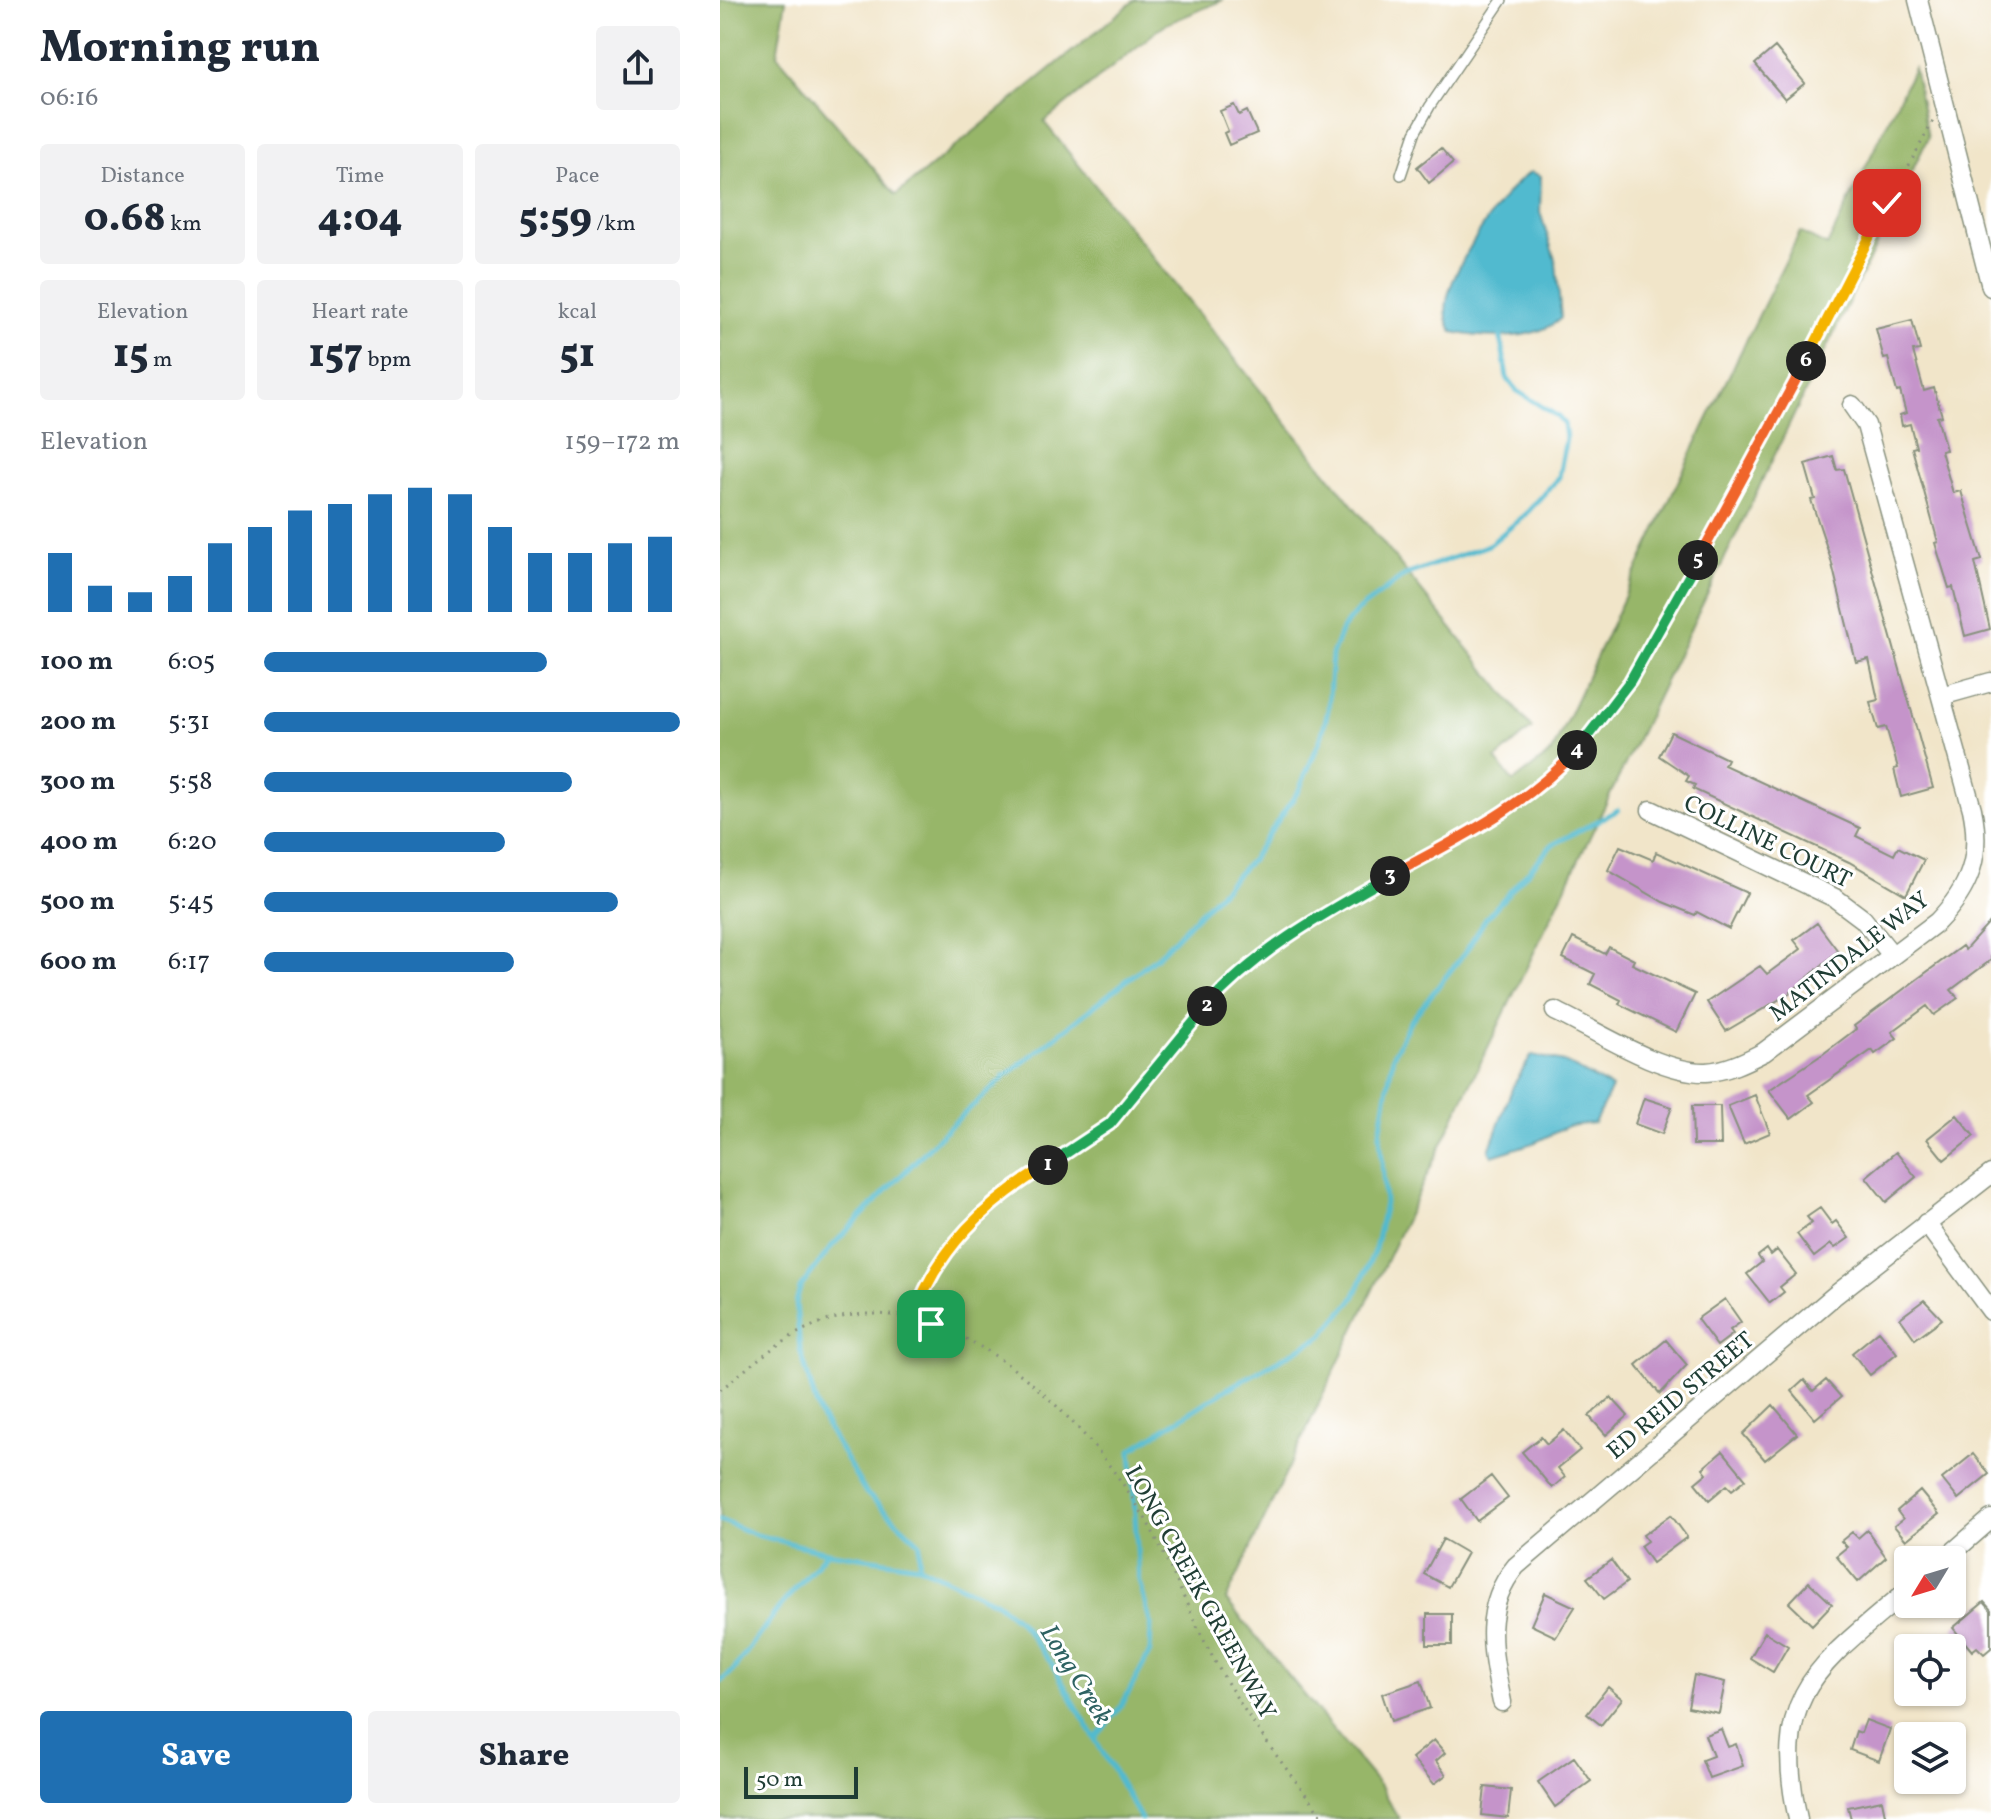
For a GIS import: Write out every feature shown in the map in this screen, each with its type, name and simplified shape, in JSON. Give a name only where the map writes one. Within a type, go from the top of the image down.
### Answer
[{"type":"street","points":[[1918,0],[1991,287]]},
{"type":"street","name":"MATINDALE WAY","points":[[1555,1011],[1683,1070],[1707,1072],[1739,1065],[1764,1052],[1955,903],[1976,858],[1975,822],[1866,425],[1852,405]]},
{"type":"street","points":[[1941,696],[1991,682]]},
{"type":"street","name":"COLLINE COURT","points":[[1651,810],[1835,898],[1863,919],[1892,955]]},
{"type":"street","name":"ED REID STREET","points":[[1502,1702],[1493,1657],[1491,1617],[1503,1581],[1516,1566],[1823,1306],[1991,1174]]},
{"type":"street","points":[[1926,1223],[1991,1311]]},
{"type":"street","points":[[1960,1546],[1991,1519]]},
{"type":"street","points":[[1798,1819],[1789,1776],[1790,1743],[1802,1692],[1842,1646],[1894,1602]]},
{"type":"lane","points":[[1401,175],[1415,133],[1430,106],[1502,0]]},
{"type":"path","points":[[914,1317],[937,1264],[987,1207],[1110,1124],[1224,987],[1288,936],[1500,815],[1532,793],[1593,732],[1630,681],[1688,577],[1930,122],[1948,117]]},
{"type":"path","name":"LONG CREEK GREENWAY","points":[[720,1390],[784,1339],[823,1322],[865,1314],[914,1317],[976,1345],[1039,1390],[1102,1456],[1145,1518],[1178,1587],[1249,1718],[1325,1819]]},
{"type":"green space","points":[[720,0],[786,0],[777,55],[896,195],[1135,0],[1223,0],[1164,25],[1044,122],[1532,728],[1496,759],[1513,782],[1552,752],[1706,422],[1800,232],[1827,246],[1914,68],[1928,138],[1462,1101],[1226,1600],[1379,1785],[1399,1819],[720,1819]]},
{"type":"water","points":[[1531,172],[1541,176],[1540,212],[1556,263],[1561,318],[1538,331],[1510,336],[1453,332],[1446,306],[1457,271],[1494,211],[1520,180]]},
{"type":"water","points":[[1532,1055],[1564,1062],[1612,1088],[1594,1123],[1568,1126],[1536,1142],[1492,1156],[1489,1151],[1513,1086]]},
{"type":"building","points":[[1775,47],[1805,83],[1785,99],[1755,64]]},
{"type":"building","points":[[1234,105],[1239,115],[1247,111],[1257,133],[1229,145],[1224,133],[1228,131],[1220,111]]},
{"type":"building","points":[[1441,148],[1453,163],[1429,183],[1417,167]]},
{"type":"building","points":[[1912,320],[1920,350],[1913,351],[1924,391],[1934,388],[1942,416],[1937,417],[1946,450],[1941,451],[1953,493],[1961,491],[1982,560],[1975,562],[1990,629],[1965,636],[1953,587],[1949,588],[1935,543],[1938,542],[1912,448],[1916,447],[1910,424],[1902,426],[1900,415],[1906,413],[1888,358],[1884,359],[1876,329]]},
{"type":"building","points":[[1833,456],[1837,470],[1844,469],[1933,788],[1901,797],[1894,769],[1898,768],[1886,727],[1878,729],[1870,702],[1878,700],[1869,659],[1856,662],[1831,560],[1811,500],[1815,499],[1805,464]]},
{"type":"building","points":[[1671,732],[1727,759],[1724,765],[1860,828],[1856,836],[1894,855],[1898,847],[1924,860],[1906,895],[1849,862],[1693,789],[1695,785],[1686,781],[1689,776],[1659,756]]},
{"type":"building","points":[[1620,846],[1653,860],[1656,852],[1747,893],[1729,929],[1697,912],[1695,915],[1663,902],[1608,870]]},
{"type":"building","points":[[1991,921],[1991,960],[1951,990],[1958,998],[1934,1015],[1927,1006],[1892,1032],[1897,1038],[1875,1054],[1872,1050],[1808,1095],[1814,1102],[1791,1119],[1769,1090],[1823,1054],[1856,1029],[1854,1026],[1962,946],[1965,950]]},
{"type":"building","points":[[1817,923],[1838,951],[1790,993],[1726,1031],[1707,1002],[1760,966],[1767,974],[1801,949],[1794,940]]},
{"type":"building","points":[[1573,938],[1605,954],[1609,947],[1634,960],[1632,964],[1695,994],[1676,1032],[1619,1004],[1621,1000],[1590,984],[1595,974],[1563,958]]},
{"type":"building","points":[[1755,1095],[1770,1133],[1744,1144],[1728,1106]]},
{"type":"building","points":[[1644,1098],[1672,1107],[1662,1134],[1635,1124]]},
{"type":"building","points":[[1692,1106],[1720,1106],[1721,1145],[1693,1145]]},
{"type":"building","points":[[1957,1115],[1974,1136],[1944,1160],[1927,1139]]},
{"type":"building","points":[[1896,1152],[1916,1177],[1886,1202],[1866,1177]]},
{"type":"building","points":[[1820,1208],[1832,1224],[1836,1221],[1849,1238],[1835,1248],[1831,1244],[1814,1257],[1797,1234],[1812,1223],[1807,1217]]},
{"type":"building","points":[[1767,1249],[1771,1255],[1777,1250],[1796,1274],[1780,1287],[1784,1292],[1770,1303],[1747,1274],[1762,1262],[1758,1256]]},
{"type":"building","points":[[1725,1299],[1741,1322],[1730,1330],[1733,1334],[1717,1346],[1697,1319]]},
{"type":"building","points":[[1924,1300],[1942,1319],[1915,1339],[1900,1318]]},
{"type":"building","points":[[1879,1331],[1897,1353],[1870,1375],[1852,1353]]},
{"type":"building","points":[[1666,1340],[1687,1365],[1660,1394],[1636,1365]]},
{"type":"building","points":[[1804,1380],[1813,1391],[1826,1380],[1841,1397],[1815,1419],[1792,1391]]},
{"type":"building","points":[[1611,1397],[1628,1416],[1606,1435],[1589,1416]]},
{"type":"building","points":[[1773,1405],[1797,1434],[1765,1460],[1743,1434]]},
{"type":"building","points":[[1564,1430],[1580,1450],[1558,1468],[1565,1477],[1552,1488],[1522,1452],[1541,1437],[1547,1444]]},
{"type":"building","points":[[1723,1451],[1746,1479],[1732,1490],[1727,1485],[1709,1500],[1695,1483],[1707,1473],[1703,1468]]},
{"type":"building","points":[[1973,1454],[1989,1474],[1958,1499],[1942,1479]]},
{"type":"building","points":[[1491,1476],[1508,1498],[1477,1521],[1461,1499]]},
{"type":"building","points":[[1920,1491],[1939,1514],[1906,1540],[1894,1526],[1903,1519],[1897,1511]]},
{"type":"building","points":[[1671,1515],[1687,1537],[1652,1563],[1640,1546],[1647,1541],[1643,1535]]},
{"type":"building","points":[[1867,1530],[1886,1557],[1858,1582],[1836,1556],[1847,1547],[1841,1541],[1852,1532],[1858,1538]]},
{"type":"building","points":[[1443,1539],[1467,1553],[1448,1587],[1424,1574]]},
{"type":"building","points":[[1611,1560],[1627,1582],[1604,1599],[1587,1578]]},
{"type":"building","points":[[1809,1582],[1832,1604],[1812,1625],[1789,1603]]},
{"type":"building","points":[[1545,1593],[1575,1607],[1556,1637],[1531,1625]]},
{"type":"building","points":[[1984,1602],[1991,1610],[1991,1648],[1984,1654],[1977,1647],[1972,1651],[1966,1644],[1966,1634],[1958,1634],[1953,1628]]},
{"type":"building","points":[[1427,1614],[1452,1614],[1452,1645],[1427,1645]]},
{"type":"building","points":[[1765,1632],[1788,1646],[1773,1672],[1750,1658]]},
{"type":"building","points":[[1694,1675],[1725,1682],[1719,1713],[1688,1707]]},
{"type":"building","points":[[1421,1681],[1430,1708],[1391,1721],[1382,1694]]},
{"type":"building","points":[[1608,1687],[1622,1699],[1601,1725],[1587,1714]]},
{"type":"building","points":[[1866,1720],[1890,1729],[1879,1761],[1850,1750],[1856,1731],[1861,1733]]},
{"type":"building","points":[[1721,1729],[1728,1747],[1736,1744],[1743,1766],[1709,1778],[1702,1760],[1713,1756],[1705,1735]]},
{"type":"building","points":[[1434,1740],[1445,1753],[1436,1761],[1446,1775],[1434,1784],[1412,1758]]},
{"type":"building","points":[[1574,1757],[1591,1781],[1555,1807],[1538,1782]]},
{"type":"building","points":[[1485,1787],[1511,1790],[1508,1818],[1482,1815]]},
{"type":"building","points":[[1882,1800],[1886,1819],[1851,1819],[1848,1807]]},
{"type":"waterway","points":[[919,1566],[920,1543],[866,1493],[819,1414],[800,1349],[796,1303],[800,1288],[832,1246],[946,1130],[1007,1075],[1160,954],[1251,860],[1299,790],[1321,738],[1328,710],[1332,655],[1342,629],[1356,612],[1405,575],[1489,545],[1524,516],[1559,477],[1566,438],[1564,424],[1557,416],[1517,391],[1507,378],[1500,332]]},
{"type":"waterway","points":[[1095,1739],[1122,1705],[1150,1652],[1151,1625],[1139,1580],[1131,1450],[1225,1390],[1322,1336],[1354,1298],[1375,1249],[1385,1203],[1380,1133],[1393,1056],[1409,1023],[1466,951],[1486,918],[1552,845],[1618,810]]},
{"type":"waterway","name":"Long Creek","points":[[720,1520],[756,1535],[827,1552],[919,1566],[995,1602],[1019,1621],[1052,1664],[1141,1819]]},
{"type":"waterway","points":[[720,1682],[732,1672],[778,1609],[827,1552]]},
{"type":"route","points":[[931,1324],[914,1317],[925,1286],[954,1242],[987,1207],[1110,1124],[1169,1049],[1224,987],[1288,936],[1500,815],[1532,793],[1593,732],[1630,681],[1688,577],[1803,366],[1887,203]]}]
